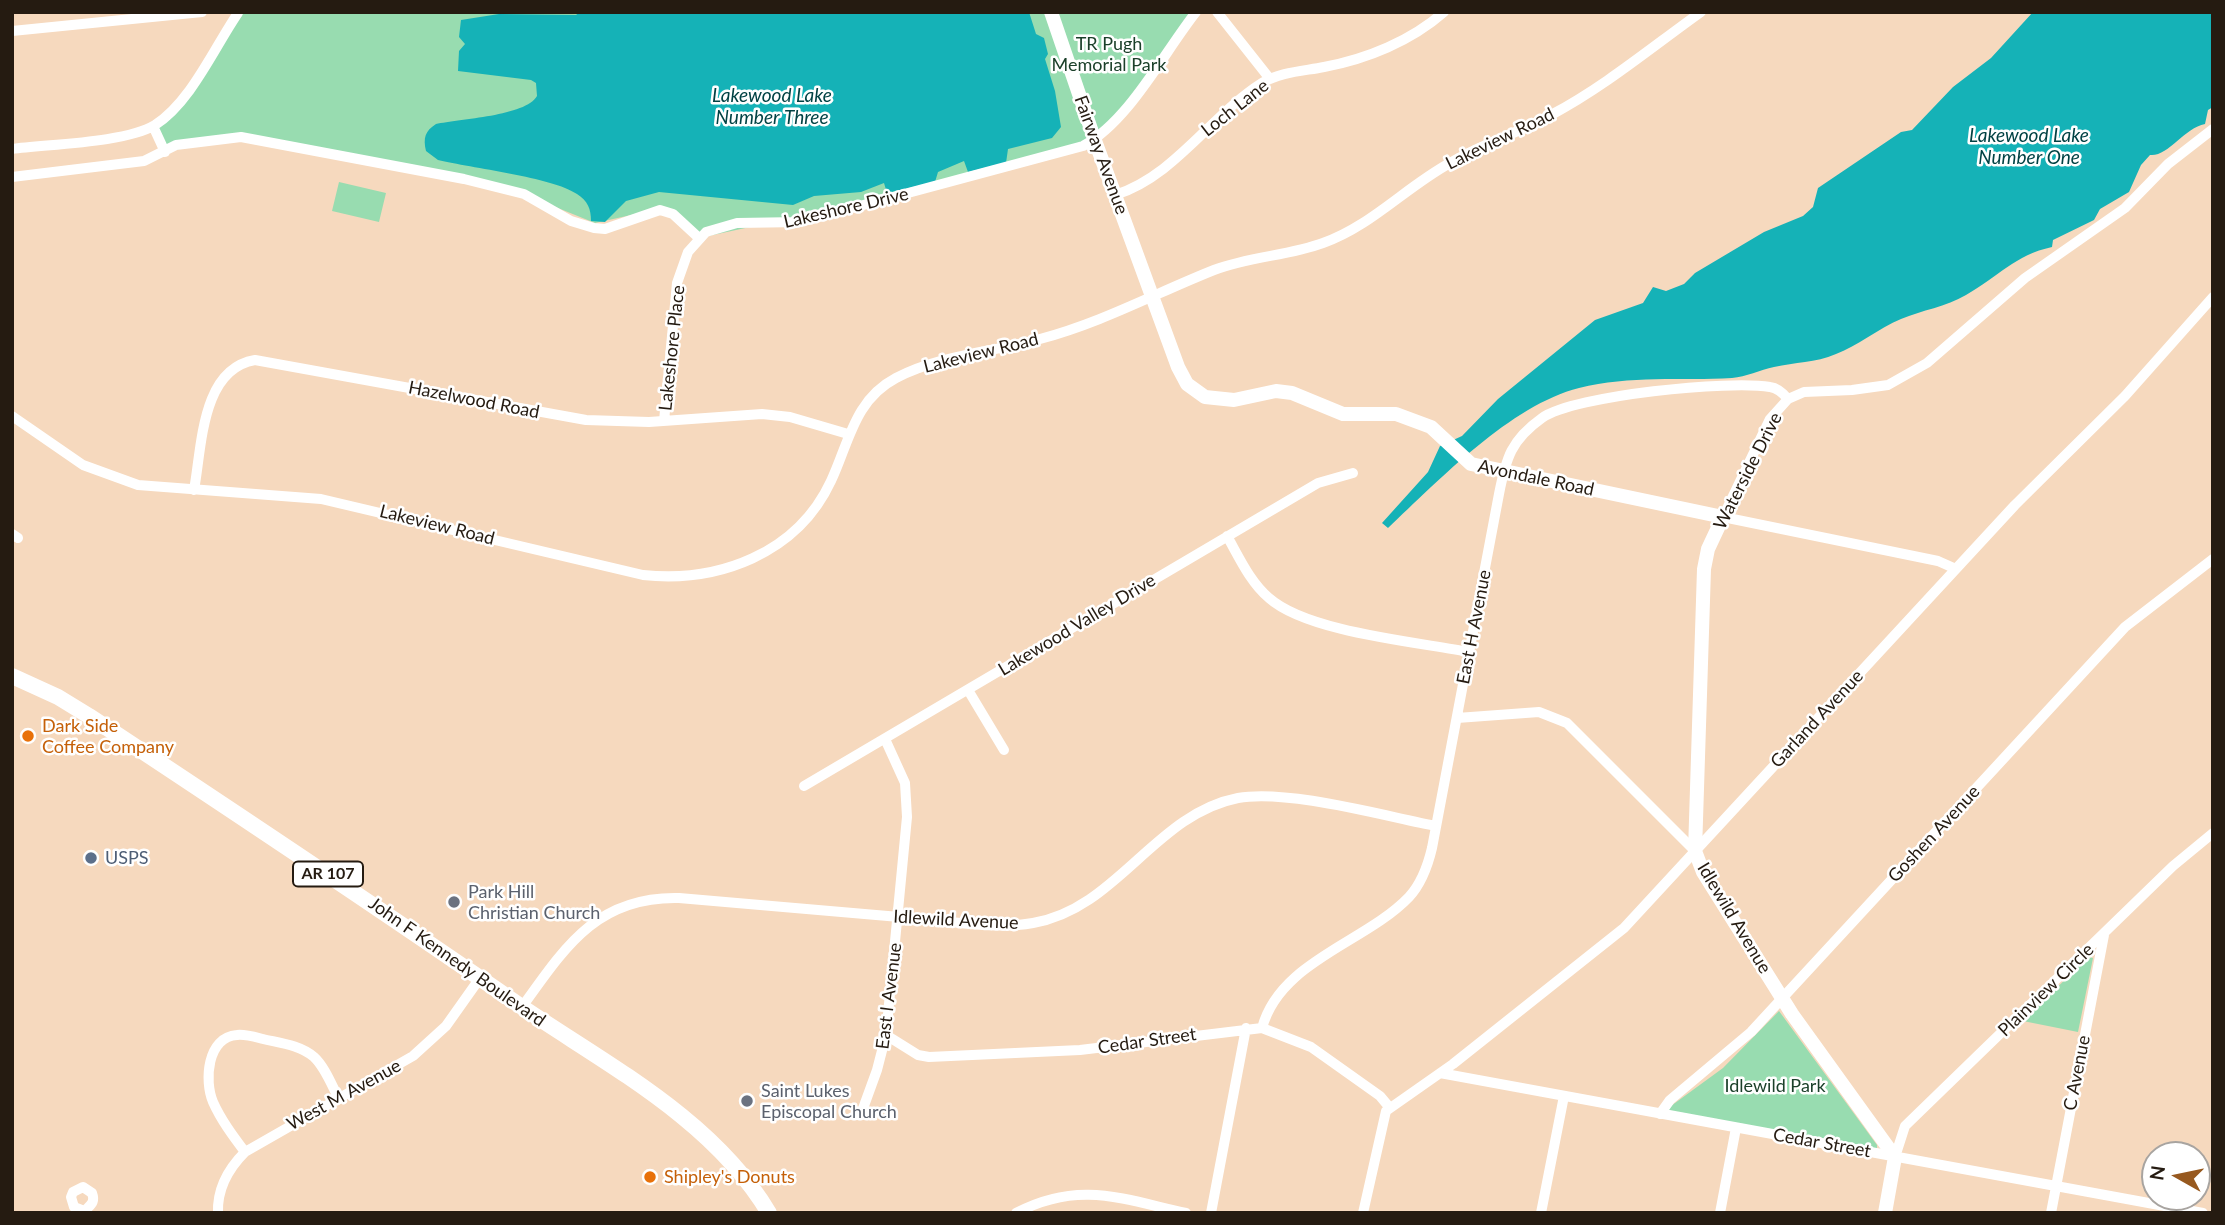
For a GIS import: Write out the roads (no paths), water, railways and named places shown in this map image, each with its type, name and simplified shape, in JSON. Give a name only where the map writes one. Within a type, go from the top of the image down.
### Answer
[{"type":"main road","name":"John F Kennedy Boulevard","points":[[12,676],[58,697],[89,716],[480,978],[696,1128],[733,1163],[769,1213]]},
{"type":"street","points":[[12,31],[202,12]]},
{"type":"street","points":[[12,149],[120,136],[152,126],[164,118],[203,71],[238,13],[231,12]]},
{"type":"street","name":"Fairway Avenue","points":[[1051,12],[1152,297]]},
{"type":"street","name":"Lakeshore Drive","points":[[699,238],[723,225],[800,222],[1058,155],[1083,146],[1100,136],[1121,113],[1196,12]]},
{"type":"street","points":[[1217,12],[1270,79]]},
{"type":"street","name":"Loch Lane","points":[[1115,195],[1147,181],[1251,92],[1270,79],[1365,57],[1411,36],[1444,12]]},
{"type":"street","name":"Lakeview Road","points":[[12,416],[62,452],[105,475],[152,488],[321,499],[643,575],[695,576],[741,564],[759,556],[795,530],[830,484],[848,434],[864,406],[897,378],[925,366],[1074,329],[1225,266],[1299,250],[1340,236],[1370,219],[1448,163],[1577,100],[1701,12]]},
{"type":"street","points":[[152,126],[164,152]]},
{"type":"street","name":"Waterside Drive","points":[[1695,851],[1704,569],[1708,550],[1770,419],[1788,399],[1804,392],[1861,390],[1888,385],[1927,363],[2025,278],[2125,208],[2168,164],[2213,129]]},
{"type":"street","points":[[12,177],[144,161],[176,145],[220,138],[264,140],[524,194],[584,225],[605,229],[660,210],[673,214],[699,238]]},
{"type":"street","name":"Lakeshore Place","points":[[664,421],[677,283],[688,252],[699,238]]},
{"type":"street","name":"Avondale Road","points":[[1152,297],[1183,377],[1205,397],[1226,400],[1263,392],[1292,393],[1343,414],[1396,414],[1431,427],[1465,461],[1503,472],[1938,561],[1956,569]]},
{"type":"street","name":"Garland Avenue","points":[[1390,1108],[1440,1073],[1624,928],[2015,505],[2125,396],[2213,297]]},
{"type":"street","name":"Hazelwood Road","points":[[194,490],[216,387],[232,368],[255,360],[586,420],[664,421],[780,415],[848,434]]},
{"type":"street","name":"East H Avenue","points":[[1262,1028],[1272,1003],[1304,971],[1408,897],[1429,858],[1503,472],[1511,447],[1551,412],[1583,401],[1742,387],[1771,387],[1788,399]]},
{"type":"street","name":"Lakewood Valley Drive","points":[[804,786],[1318,483],[1353,473]]},
{"type":"street","points":[[1227,536],[1260,589],[1292,614],[1321,624],[1469,652]]},
{"type":"street","name":"Goshen Avenue","points":[[1660,1114],[1670,1100],[1726,1055],[1782,998],[2125,627],[2213,559]]},
{"type":"street","points":[[968,690],[1004,750]]},
{"type":"street","name":"Idlewild Avenue","points":[[1457,718],[1539,712],[1560,720],[1581,737],[1695,851],[1709,880],[1782,998],[1895,1157]]},
{"type":"street","name":"East I Avenue","points":[[861,1114],[886,1035],[907,801],[901,770],[885,739]]},
{"type":"street","name":"Idlewild Avenue","points":[[522,1007],[568,943],[596,920],[635,903],[679,898],[1008,925],[1055,918],[1103,891],[1198,813],[1238,799],[1272,796],[1437,826]]},
{"type":"street","name":"Plainview Circle","points":[[1895,1157],[1905,1126],[2197,843],[2213,833]]},
{"type":"street","name":"C Avenue","points":[[2051,1213],[2104,933]]},
{"type":"street","name":"West M Avenue","points":[[218,1213],[220,1191],[225,1177],[245,1152],[398,1066],[427,1045],[446,1026],[480,978]]},
{"type":"street","points":[[1212,1213],[1246,1028]]},
{"type":"street","name":"Cedar Street","points":[[886,1035],[918,1055],[929,1057],[1080,1050],[1262,1028],[1311,1047],[1380,1096],[1390,1108]]},
{"type":"street","points":[[245,1152],[223,1121],[209,1091],[209,1063],[214,1051],[227,1038],[237,1034],[250,1036],[303,1050],[320,1064],[339,1099]]},
{"type":"street","name":"Cedar Street","points":[[1440,1073],[2203,1213]]},
{"type":"street","points":[[1541,1213],[1564,1096]]},
{"type":"street","points":[[1363,1213],[1382,1119],[1390,1108]]},
{"type":"street","points":[[1720,1213],[1737,1128]]},
{"type":"street","points":[[1885,1213],[1895,1157]]},
{"type":"street","points":[[1016,1213],[1050,1198],[1081,1192],[1133,1200],[1186,1213]]},
{"type":"water","name":"Lakewood Lake Number Three","points":[[580,12],[1029,12],[1036,34],[1044,38],[1048,54],[1045,59],[1055,91],[1061,127],[1052,138],[1008,149],[1006,163],[968,172],[964,161],[938,172],[935,182],[887,193],[884,183],[861,192],[814,196],[793,205],[659,192],[626,201],[605,222],[591,221],[586,202],[565,188],[531,178],[438,160],[426,151],[426,135],[436,124],[506,112],[530,103],[537,96],[536,83],[531,80],[458,71],[459,51],[465,44],[459,37],[461,20],[499,14],[576,15]]},
{"type":"water","name":"Lakewood Lake Number One","points":[[2033,12],[2213,12],[2213,107],[2208,110],[2205,124],[2190,131],[2163,152],[2150,155],[2141,165],[2129,192],[2100,209],[2094,220],[2053,240],[2052,247],[2027,255],[1958,299],[1901,319],[1844,351],[1820,359],[1732,378],[1617,381],[1579,388],[1553,397],[1528,410],[1477,446],[1388,528],[1382,523],[1428,472],[1440,446],[1462,436],[1498,399],[1595,320],[1643,303],[1653,287],[1666,291],[1684,284],[1695,273],[1764,232],[1803,216],[1813,207],[1818,188],[1901,132],[1912,130],[1953,87],[1991,58]]},
{"type":"place","name":"Dark Side Coffee Company","points":[[28,736]]},
{"type":"place","name":"USPS","points":[[91,858]]},
{"type":"place","name":"Park Hill Christian Church","points":[[454,902]]},
{"type":"place","name":"Saint Lukes Episcopal Church","points":[[747,1101]]},
{"type":"place","name":"Shipley's Donuts","points":[[650,1177]]},
{"type":"park label","name":"TR Pugh Memorial Park","points":[[1109,54]]},
{"type":"park label","name":"Idlewild Park","points":[[1775,1086]]}]
